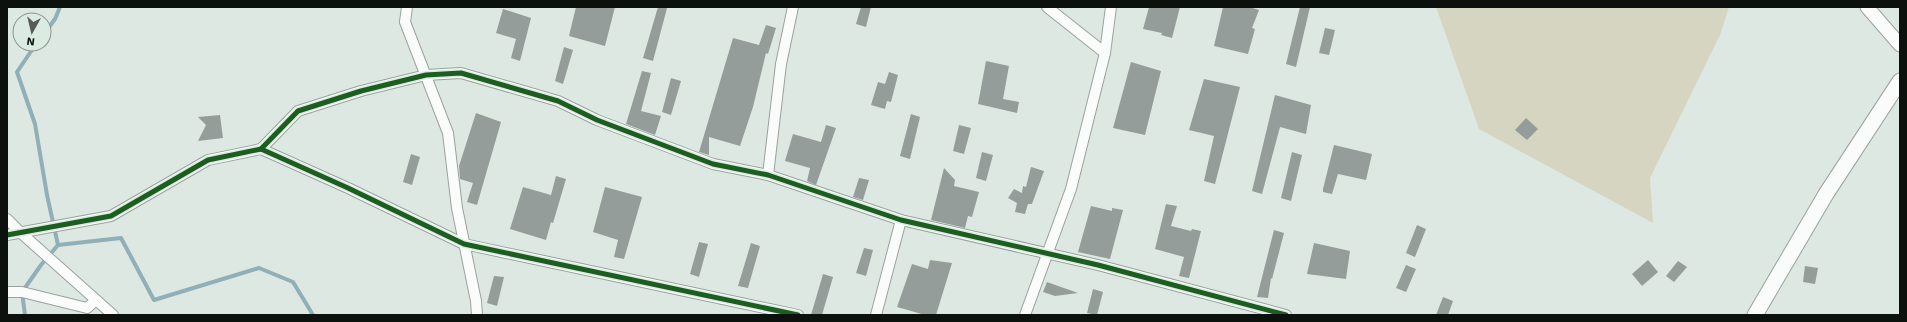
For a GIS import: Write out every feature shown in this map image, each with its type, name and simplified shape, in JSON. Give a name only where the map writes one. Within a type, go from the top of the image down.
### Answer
[{"type":"main road","points":[[1755,315],[1826,194],[1900,81]]},
{"type":"street","points":[[407,7],[405,22],[448,133],[457,208],[476,301],[477,315]]},
{"type":"street","points":[[768,175],[781,64],[793,7]]},
{"type":"street","points":[[1046,7],[1105,52]]},
{"type":"street","points":[[1025,315],[1071,189],[1105,52],[1111,7]]},
{"type":"street","points":[[1868,7],[1900,45]]},
{"type":"street","points":[[261,150],[298,111],[361,91],[426,75],[461,73],[558,101],[597,120],[713,164],[768,175],[901,220],[1098,265],[1286,315]]},
{"type":"street","points":[[7,235],[111,216],[208,160],[261,150],[348,188],[464,244],[798,315]]},
{"type":"street","points":[[7,218],[21,233],[113,315]]},
{"type":"street","points":[[876,315],[901,220]]},
{"type":"street","points":[[7,292],[22,292],[87,308],[96,300]]},
{"type":"green space","points":[[1436,7],[1729,7],[1720,35],[1650,178],[1653,223],[1479,129]]},
{"type":"building","points":[[576,7],[615,7],[605,46],[569,36]]},
{"type":"building","points":[[658,7],[667,8],[653,61],[643,58]]},
{"type":"building","points":[[861,7],[871,7],[866,27],[856,24]]},
{"type":"building","points":[[1149,7],[1180,7],[1172,38],[1161,35],[1162,33],[1143,29]]},
{"type":"building","points":[[1223,7],[1249,7],[1259,10],[1252,28],[1255,29],[1248,54],[1214,46]]},
{"type":"building","points":[[1300,7],[1310,7],[1296,67],[1286,64]]},
{"type":"building","points":[[503,9],[531,18],[520,61],[511,58],[516,39],[496,33]]},
{"type":"building","points":[[766,25],[776,28],[768,54],[766,53],[753,107],[740,146],[709,137],[709,155],[699,152],[733,38],[759,45]]},
{"type":"building","points":[[1325,28],[1335,30],[1329,55],[1319,53]]},
{"type":"building","points":[[564,47],[573,50],[563,84],[555,81]]},
{"type":"building","points":[[986,61],[1009,66],[1003,99],[1019,102],[1017,113],[978,104]]},
{"type":"building","points":[[1131,62],[1161,71],[1145,135],[1113,128]]},
{"type":"building","points":[[642,71],[651,73],[641,111],[661,116],[655,135],[626,124]]},
{"type":"building","points":[[889,72],[898,75],[891,102],[887,101],[885,109],[871,105],[878,82],[885,84]]},
{"type":"building","points":[[671,78],[681,81],[671,115],[662,112]]},
{"type":"building","points":[[1204,79],[1240,87],[1215,184],[1204,181],[1214,136],[1189,130]]},
{"type":"building","points":[[1275,95],[1311,105],[1306,134],[1280,127],[1262,194],[1252,191]]},
{"type":"building","points":[[476,113],[501,122],[477,205],[467,202],[473,183],[460,179],[459,166]]},
{"type":"building","points":[[911,114],[920,117],[910,159],[900,156]]},
{"type":"building","points":[[220,115],[223,138],[198,141],[206,125],[198,117]]},
{"type":"building","points":[[1526,118],[1538,129],[1527,140],[1515,130]]},
{"type":"building","points":[[826,125],[836,128],[816,185],[807,181],[810,168],[785,161],[793,134],[821,142]]},
{"type":"building","points":[[959,125],[971,128],[964,154],[953,151]]},
{"type":"building","points":[[1334,145],[1372,154],[1366,180],[1338,174],[1332,194],[1323,192],[1323,189]]},
{"type":"building","points":[[982,152],[993,155],[986,181],[976,178]]},
{"type":"building","points":[[1292,152],[1302,155],[1291,201],[1281,198]]},
{"type":"building","points":[[411,154],[420,157],[412,185],[403,182]]},
{"type":"building","points":[[1031,167],[1044,171],[1032,204],[1028,204],[1025,214],[1015,212],[1017,203],[1008,198],[1014,189],[1022,193],[1023,186],[1026,187]]},
{"type":"building","points":[[944,168],[955,180],[954,186],[979,192],[972,217],[968,216],[965,228],[931,220]]},
{"type":"building","points":[[556,176],[566,179],[553,223],[551,222],[546,240],[510,229],[523,187],[551,195]]},
{"type":"building","points":[[859,178],[869,180],[863,200],[853,197]]},
{"type":"building","points":[[605,187],[642,197],[624,259],[614,257],[618,240],[593,232]]},
{"type":"building","points":[[1166,204],[1177,206],[1171,226],[1191,231],[1192,229],[1201,231],[1189,278],[1179,276],[1184,257],[1155,249]]},
{"type":"building","points":[[1091,206],[1112,211],[1112,208],[1123,210],[1110,259],[1078,252]]},
{"type":"building","points":[[1417,225],[1426,229],[1415,257],[1406,253]]},
{"type":"building","points":[[1274,230],[1284,233],[1272,279],[1271,278],[1268,298],[1257,297]]},
{"type":"building","points":[[699,242],[708,244],[699,277],[690,274]]},
{"type":"building","points":[[751,243],[760,246],[748,288],[738,286]]},
{"type":"building","points":[[1314,243],[1350,251],[1346,279],[1307,274]]},
{"type":"building","points":[[864,248],[873,250],[866,276],[856,273]]},
{"type":"building","points":[[930,260],[952,263],[936,315],[925,315],[897,307],[912,264],[928,269]]},
{"type":"building","points":[[1648,260],[1658,272],[1642,286],[1632,274]]},
{"type":"building","points":[[1678,261],[1687,267],[1674,282],[1666,276]]},
{"type":"building","points":[[1406,265],[1416,269],[1406,292],[1396,288]]},
{"type":"building","points":[[1805,266],[1818,268],[1815,284],[1803,282]]},
{"type":"building","points":[[823,274],[833,277],[822,315],[811,315]]},
{"type":"building","points":[[494,276],[504,277],[497,306],[487,303]]},
{"type":"building","points":[[1047,282],[1078,293],[1055,296],[1043,292]]},
{"type":"building","points":[[1093,289],[1103,292],[1097,315],[1087,313]]},
{"type":"building","points":[[1443,297],[1453,301],[1448,315],[1436,315]]},
{"type":"waterway","points":[[52,23],[60,7]]},
{"type":"waterway","points":[[25,315],[22,292],[41,265],[58,245],[47,195],[35,124],[17,72],[31,52]]},
{"type":"waterway","points":[[58,245],[121,238],[154,300],[259,268],[293,282],[313,315]]},
{"type":"cycle path","points":[[261,149],[298,111],[361,91],[426,75],[461,73],[558,101],[597,120],[713,164],[768,175],[901,220],[1098,265],[1286,315]]},
{"type":"cycle path","points":[[7,235],[111,216],[208,160],[261,149],[348,188],[464,244],[798,315]]}]
